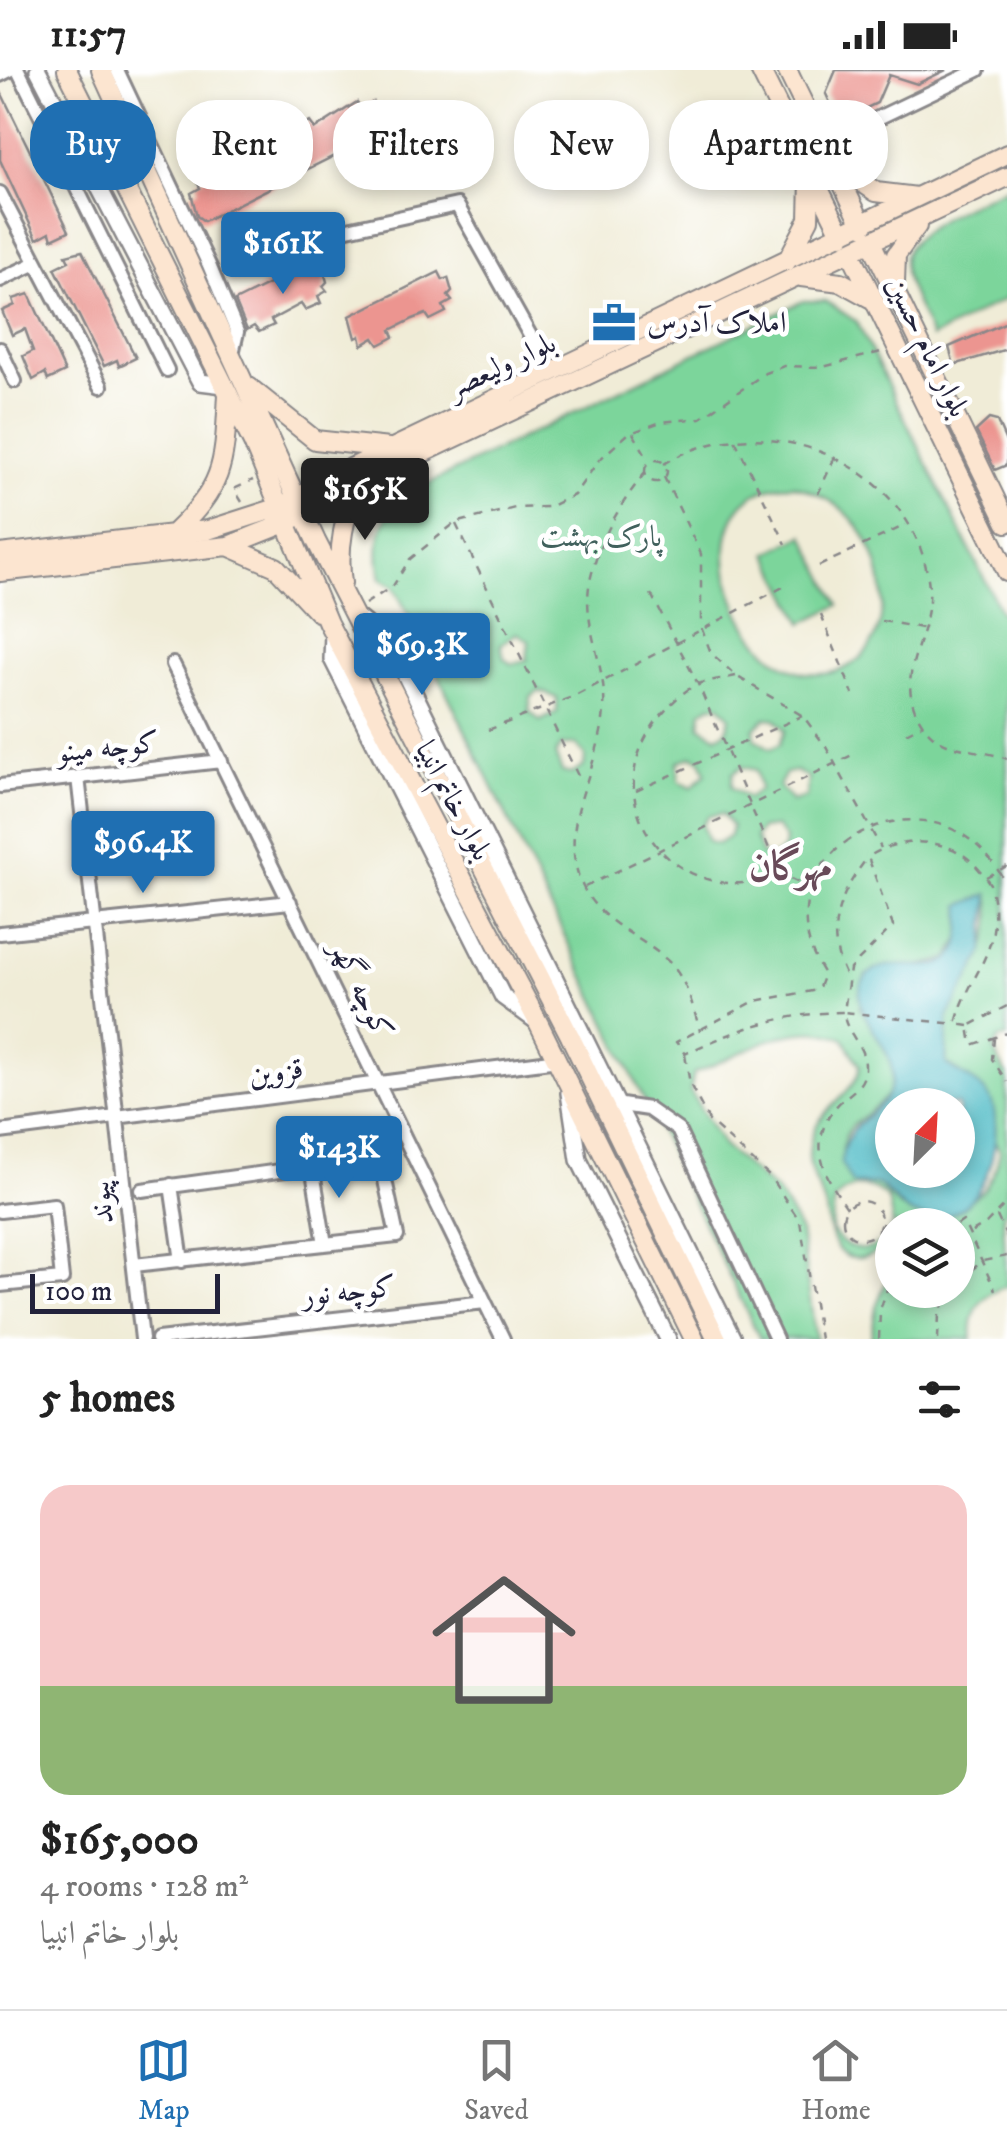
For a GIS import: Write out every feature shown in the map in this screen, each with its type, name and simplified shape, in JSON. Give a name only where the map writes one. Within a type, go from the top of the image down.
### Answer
[{"type":"main road","name":"بلوار خاتم انبیا","points":[[67,70],[229,397],[347,605],[460,825],[717,1339]]},
{"type":"main road","name":"بلوار خاتم انبیا","points":[[101,70],[250,393],[328,623],[540,1024],[694,1339]]},
{"type":"main road","points":[[760,70],[775,100]]},
{"type":"main road","points":[[787,70],[802,100]]},
{"type":"main road","name":"بلوار ولیعصر","points":[[292,510],[394,448],[1007,154]]},
{"type":"main road","name":"بلوار ولیعصر","points":[[0,572],[215,541],[359,483],[1007,178]]},
{"type":"main road","points":[[786,262],[808,219],[808,190]]},
{"type":"main road","points":[[820,190],[842,235]]},
{"type":"main road","points":[[846,190],[863,226]]},
{"type":"main road","points":[[873,190],[922,196]]},
{"type":"main road","points":[[896,294],[896,256],[928,216]]},
{"type":"main road","name":"بلوار امام حسین","points":[[872,244],[1007,524]]},
{"type":"main road","name":"بلوار امام حسین","points":[[851,254],[1007,572]]},
{"type":"main road","points":[[800,277],[850,285],[874,301]]},
{"type":"main road","points":[[229,397],[248,411],[250,393],[315,440],[394,448]]},
{"type":"main road","points":[[174,533],[210,495],[222,473],[229,397]]},
{"type":"main road","points":[[215,541],[276,567],[328,623],[336,604],[347,605],[338,558],[346,512],[359,483]]},
{"type":"main road","name":"بلوار ولیعصر","points":[[0,554],[174,533],[215,541]]},
{"type":"main road","points":[[440,835],[460,825]]},
{"type":"street","points":[[0,76],[14,70],[168,370]]},
{"type":"street","points":[[38,70],[200,382],[229,397]]},
{"type":"street","points":[[117,70],[210,265],[236,332],[232,354]]},
{"type":"street","points":[[888,113],[978,70]]},
{"type":"street","points":[[0,193],[101,386]]},
{"type":"street","points":[[243,252],[458,206],[551,373]]},
{"type":"street","points":[[0,280],[36,263]]},
{"type":"street","points":[[0,349],[15,381]]},
{"type":"street","points":[[347,605],[390,644],[733,1339]]},
{"type":"street","points":[[328,623],[332,659],[503,997],[540,1024]]},
{"type":"street","name":"کوچه گهر","points":[[173,664],[504,1339]]},
{"type":"street","name":"کوچه مینو","points":[[0,786],[221,761]]},
{"type":"street","name":"پیوند","points":[[78,777],[142,1339]]},
{"type":"street","points":[[0,933],[290,902]]},
{"type":"street","name":"قزوین","points":[[0,1132],[558,1060]]},
{"type":"street","points":[[567,1080],[579,1160],[668,1339]]},
{"type":"street","points":[[615,1104],[648,1108],[678,1130],[776,1339]]},
{"type":"street","points":[[134,1265],[397,1236],[380,1157],[142,1190]]},
{"type":"street","points":[[312,1166],[325,1244]]},
{"type":"street","points":[[171,1185],[182,1261]]},
{"type":"street","points":[[0,1212],[54,1205],[62,1280],[0,1285]]},
{"type":"street","name":"کوچه نور","points":[[158,1339],[485,1302]]},
{"type":"path","points":[[347,605],[393,586],[410,559],[455,523],[515,508],[549,507],[574,495],[600,460],[633,432],[662,422],[701,418],[764,373],[784,366],[823,367],[896,348]]},
{"type":"path","points":[[633,432],[650,462]]},
{"type":"path","points":[[650,462],[664,464],[735,439],[797,441],[835,458],[884,494],[908,524],[926,567],[929,590],[924,629],[908,680],[909,696],[922,724],[946,745],[1007,760]]},
{"type":"path","points":[[735,439],[786,544]]},
{"type":"path","points":[[818,494],[835,458]]},
{"type":"path","points":[[650,462],[611,522],[589,584],[587,608],[605,707],[598,749],[582,784],[572,845],[584,888],[616,926],[668,961],[682,980],[700,1031]]},
{"type":"path","points":[[664,464],[664,478],[701,554],[701,627],[711,653],[736,676],[803,716],[834,762],[881,848]]},
{"type":"path","points":[[645,472],[655,482],[664,478]]},
{"type":"path","points":[[455,523],[582,784]]},
{"type":"path","points":[[820,566],[908,524]]},
{"type":"path","points":[[488,730],[602,682],[785,586]]},
{"type":"path","points":[[651,594],[698,684],[780,874],[812,889]]},
{"type":"path","points":[[820,614],[853,694]]},
{"type":"path","points":[[882,621],[924,629]]},
{"type":"path","points":[[736,676],[698,684],[673,702],[647,734],[636,758],[633,792],[646,836],[658,851],[689,872],[720,882],[758,883],[780,874]]},
{"type":"path","points":[[633,792],[803,716]]},
{"type":"path","points":[[906,733],[922,724]]},
{"type":"path","points":[[584,888],[856,752]]},
{"type":"path","points":[[820,1339],[800,1221],[770,1177],[709,1122],[690,1084],[685,1054],[676,1042],[754,1001],[818,990],[824,974],[806,939],[812,889],[830,856],[868,827],[916,818],[946,826],[979,844],[1007,886]]},
{"type":"path","points":[[847,1208],[825,1177],[819,1156],[823,1130],[834,1108],[856,1090],[866,1072],[863,1047],[844,1020],[847,977],[836,954],[833,933],[844,893],[868,857],[881,848],[926,842],[952,848],[986,878],[1002,918]]},
{"type":"path","points":[[847,977],[894,926],[868,857]]},
{"type":"path","points":[[986,878],[1007,866]]},
{"type":"path","points":[[956,1024],[964,1001],[982,979]]},
{"type":"path","points":[[685,1054],[748,1024],[799,1013],[844,1012],[969,1026],[1007,1006]]},
{"type":"path","points":[[969,1026],[972,1045],[1007,1033]]},
{"type":"path","points":[[995,1035],[992,1059],[1007,1082]]},
{"type":"path","points":[[875,1208],[858,1201],[847,1208],[843,1226],[850,1236],[869,1238],[875,1233]]},
{"type":"path","points":[[975,1232],[997,1216],[1007,1202]]},
{"type":"path","points":[[997,1216],[1007,1238]]},
{"type":"path","points":[[975,1247],[995,1290]]},
{"type":"path","points":[[975,1267],[983,1261],[1007,1256]]},
{"type":"path","points":[[879,1339],[881,1308]]},
{"type":"path","points":[[938,1339],[942,1308]]},
{"type":"green space","points":[[1007,187],[1007,298],[931,338],[908,282],[904,264],[907,251],[915,239],[945,217]]},
{"type":"green space","name":"پارک بهشت","points":[[803,301],[826,301],[857,322],[1007,625],[1007,1038],[999,1039],[994,1050],[1007,1077],[1007,1208],[1003,1215],[1007,1286],[979,1305],[972,1339],[871,1339],[876,1308],[975,1308],[975,1208],[890,1208],[888,1199],[874,1190],[853,1188],[834,1201],[832,1231],[847,1245],[864,1249],[875,1246],[875,1253],[849,1257],[836,1247],[810,1165],[811,1141],[823,1116],[849,1088],[860,1066],[844,1039],[806,1032],[768,1041],[694,1073],[690,1091],[723,1146],[777,1192],[800,1232],[816,1339],[760,1339],[412,621],[393,586],[381,579],[380,535],[387,516],[401,497]],"holes":[[[793,485],[812,492],[843,511],[868,543],[882,585],[882,608],[878,629],[855,662],[834,672],[799,671],[769,654],[746,624],[731,588],[726,551],[733,518],[755,494]],[[517,633],[529,641],[527,660],[512,664],[504,659],[501,644]],[[539,691],[557,698],[557,713],[540,721],[529,711],[531,697]],[[711,705],[721,706],[730,717],[726,731],[717,736],[700,726],[702,711]],[[765,718],[775,719],[785,730],[780,744],[771,749],[755,739],[754,729]],[[576,744],[585,756],[584,766],[572,774],[562,772],[555,754],[561,746]],[[692,756],[701,760],[706,773],[692,787],[679,781],[678,762]],[[742,767],[756,770],[760,789],[748,798],[731,787],[733,773]],[[796,771],[808,778],[806,797],[792,801],[779,786],[786,773]],[[722,814],[732,826],[730,836],[718,844],[708,842],[702,824],[708,816]],[[776,827],[785,839],[784,849],[772,857],[762,855],[755,837],[761,829]],[[989,894],[989,933],[953,1001],[948,1017],[946,1063],[958,1071],[967,1088],[975,1088],[975,1103],[1000,1151],[987,1186],[977,1196],[952,1205],[900,1207],[875,1184],[852,1184],[843,1153],[846,1136],[875,1107],[875,1088],[891,1088],[892,1069],[883,1043],[859,1007],[915,967],[948,959],[961,937],[962,905]]]},
{"type":"green space","points":[[804,535],[839,605],[803,623],[768,553]]},
{"type":"water","points":[[989,894],[984,952],[948,1017],[946,1063],[982,1088],[992,1102],[994,1145],[981,1186],[960,1208],[904,1208],[882,1188],[975,1188],[975,1088],[890,1088],[890,1063],[864,1014],[860,990],[865,978],[877,968],[942,963],[954,954],[961,936],[961,905]]},
{"type":"water","points":[[875,1109],[875,1184],[852,1184],[841,1163],[845,1146]]},
{"type":"building","points":[[836,70],[946,70],[917,84],[889,75],[878,100],[829,100],[826,94]]},
{"type":"building","points":[[0,90],[30,151],[30,190],[49,190],[69,231],[52,239],[50,232],[37,239],[0,160]]},
{"type":"building","points":[[333,117],[333,156],[313,166],[313,126],[315,129]]},
{"type":"building","points":[[266,190],[204,221],[197,216],[191,193]]},
{"type":"building","points":[[82,251],[136,358],[119,366],[117,360],[104,366],[55,268],[69,261],[66,255]]},
{"type":"building","points":[[314,262],[318,270],[323,268],[327,282],[323,286],[327,291],[318,296],[321,303],[305,310],[301,304],[271,320],[274,325],[259,332],[254,326],[247,330],[235,301]]},
{"type":"building","points":[[439,272],[443,280],[448,278],[452,292],[448,296],[452,301],[443,306],[446,312],[430,320],[426,314],[413,319],[391,330],[394,337],[379,345],[374,338],[362,345],[350,316]]},
{"type":"building","points":[[29,294],[65,372],[48,380],[45,373],[33,380],[23,356],[33,351],[25,329],[12,335],[2,311],[15,305],[13,299]]},
{"type":"building","points":[[1007,322],[1007,349],[954,365],[949,347]]},
{"type":"building","points":[[989,419],[997,421],[1007,444],[1007,465],[995,470],[976,431]]},
{"type":"place","name":"املاک آدرس","points":[[614,323]]},
{"type":"district","name":"مهرگان","points":[[790,868]]}]
